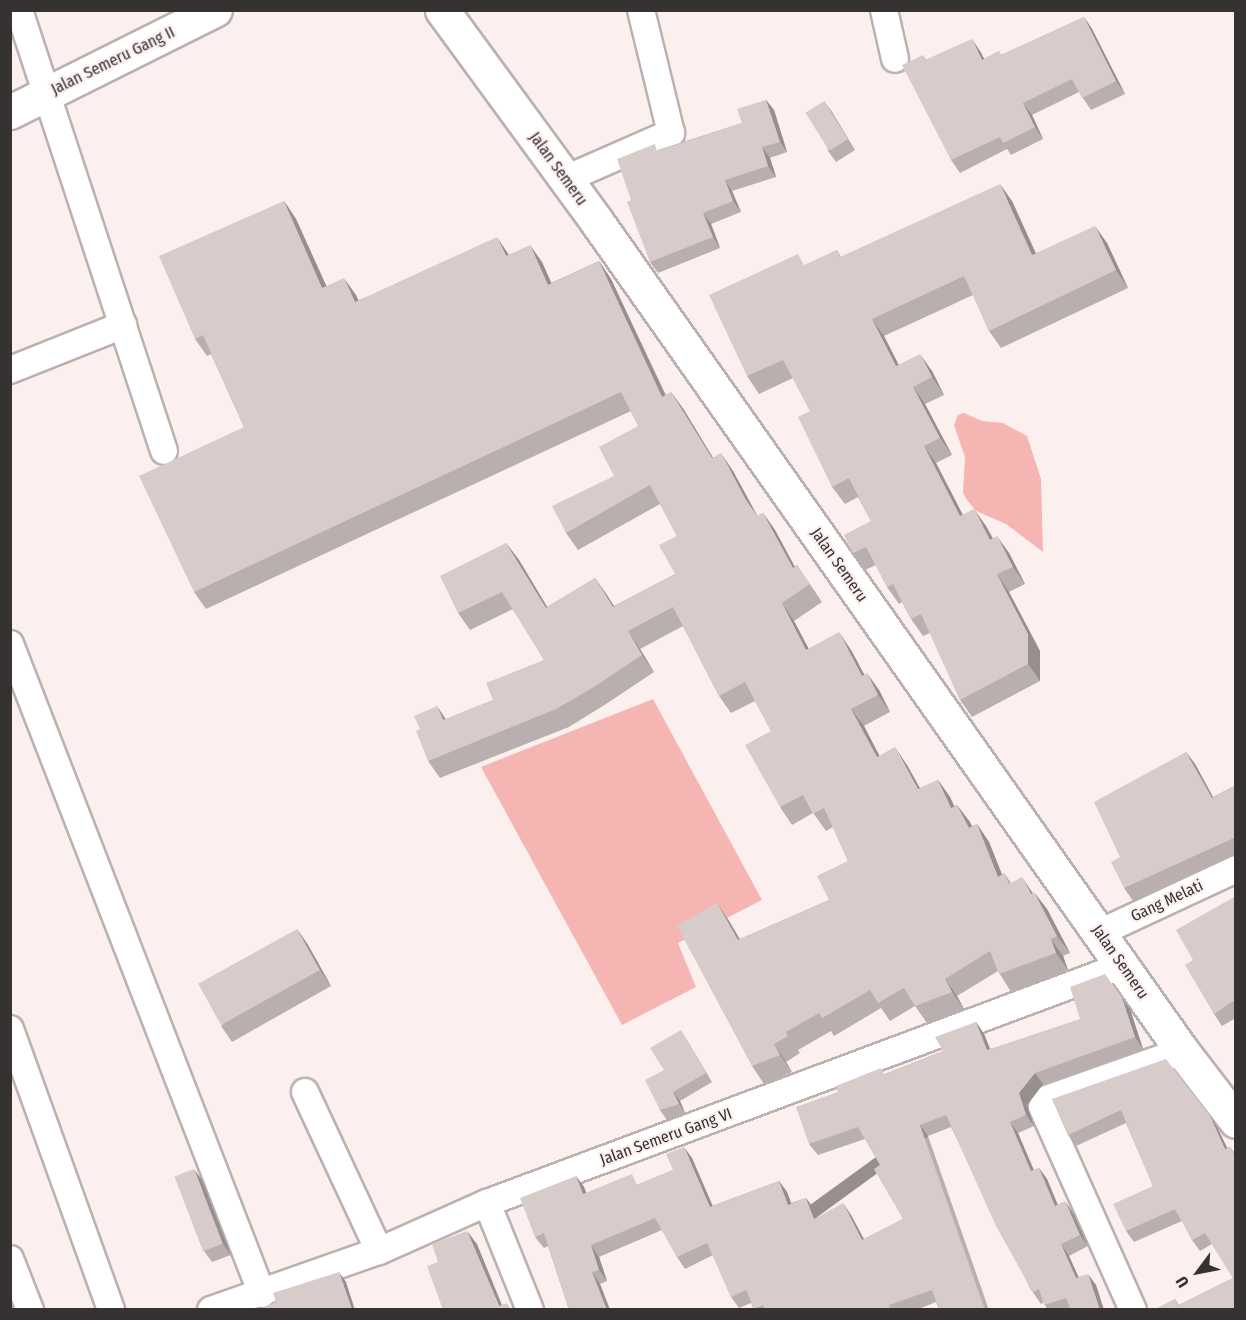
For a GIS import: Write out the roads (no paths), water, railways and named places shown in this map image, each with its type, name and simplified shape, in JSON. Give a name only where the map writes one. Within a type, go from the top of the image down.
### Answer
[{"type":"main road","name":"Jalan Semeru Gang II","points":[[10,112],[215,10]]},
{"type":"main road","name":"Jalan Semeru","points":[[442,10],[566,179],[1182,1051],[1236,1121]]},
{"type":"street","points":[[18,10],[48,94],[164,451]]},
{"type":"street","points":[[566,179],[671,133],[641,10]]},
{"type":"street","points":[[884,10],[895,59]]},
{"type":"street","points":[[10,370],[123,325]]},
{"type":"street","points":[[10,644],[262,1294]]},
{"type":"street","name":"Gang Melati","points":[[1099,933],[1236,868]]},
{"type":"street","name":"Jalan Semeru Gang VI","points":[[211,1310],[262,1294],[379,1251],[487,1203],[1122,966]]},
{"type":"street","points":[[10,1029],[111,1310]]},
{"type":"street","points":[[1133,1310],[1042,1107],[1049,1098],[1182,1051]]},
{"type":"street","points":[[305,1092],[379,1251]]},
{"type":"street","points":[[487,1203],[530,1310]]},
{"type":"street","points":[[10,1258],[30,1310]]}]
